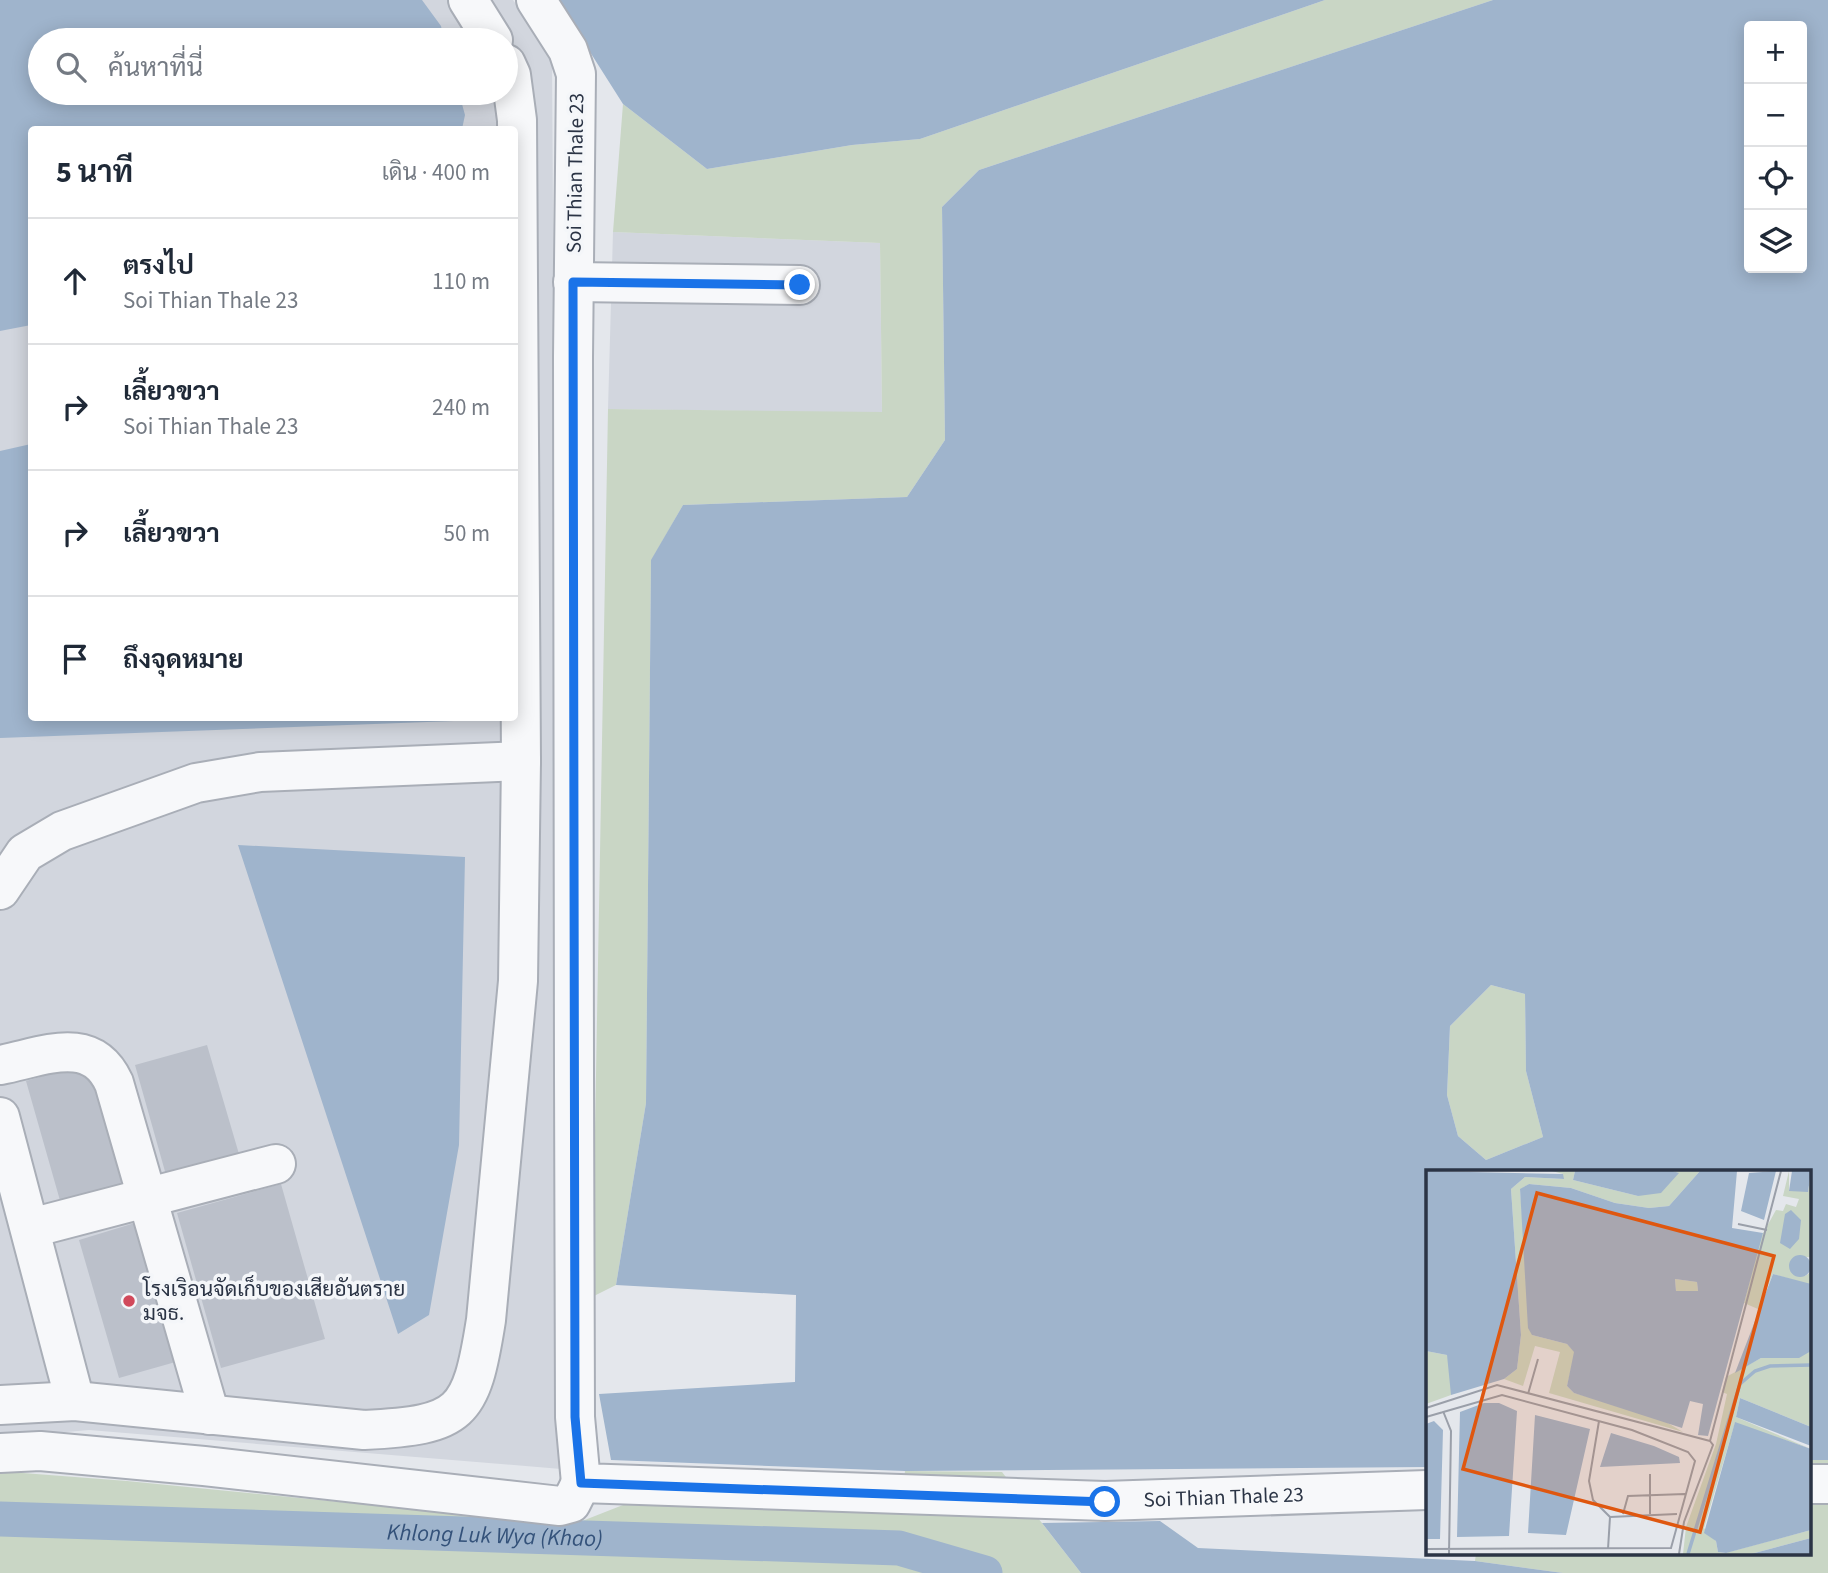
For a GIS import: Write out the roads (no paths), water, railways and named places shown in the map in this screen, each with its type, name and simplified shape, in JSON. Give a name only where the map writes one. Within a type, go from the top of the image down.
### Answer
[{"type":"street","points":[[468,0],[486,28]]},
{"type":"street","name":"Soi Thian Thale 23","points":[[536,0],[568,50],[576,74],[573,282],[575,1390],[581,1483],[1105,1502],[1426,1490]]},
{"type":"street","points":[[515,105],[517,126]]},
{"type":"street","points":[[0,1405],[75,1401],[364,1430],[403,1428],[435,1421],[456,1412],[470,1392],[486,1320],[508,1113],[518,981],[521,761],[518,280]]},
{"type":"street","points":[[573,282],[800,285]]},
{"type":"street","points":[[0,890],[25,853],[62,831],[196,783],[260,772],[521,761]]},
{"type":"street","points":[[0,1065],[74,1051],[92,1054],[106,1065],[114,1083],[210,1415]]},
{"type":"street","points":[[0,1117],[75,1401]]},
{"type":"street","points":[[31,1228],[276,1164]]},
{"type":"street","points":[[0,1453],[40,1451],[561,1506],[571,1503],[581,1483]]},
{"type":"water","points":[[0,0],[422,0],[441,28],[28,28],[28,105],[462,105],[465,115],[463,126],[28,126],[28,326],[0,331]]},
{"type":"water","points":[[557,0],[1325,0],[920,139],[852,145],[707,169],[623,104]]},
{"type":"water","points":[[1493,0],[1828,0],[1828,1460],[1811,1460],[1811,1170],[1426,1170],[1426,1467],[905,1471],[611,1460],[599,1394],[795,1382],[796,1295],[616,1285],[646,1103],[651,560],[683,505],[907,497],[945,440],[942,207],[979,170]],"holes":[[[1491,985],[1525,994],[1526,1071],[1543,1137],[1486,1160],[1458,1136],[1447,1095],[1450,1026]]]},
{"type":"water","points":[[28,445],[28,721],[454,721],[0,738],[0,451]]},
{"type":"water","points":[[238,845],[465,857],[459,1145],[429,1315],[398,1334]]},
{"type":"water","points":[[1160,1521],[1198,1548],[1475,1561],[1563,1573],[1081,1573],[1042,1523]]},
{"type":"waterway","name":"Khlong Luk Wya (Khao)","points":[[0,1519],[899,1548],[985,1573]]},
{"type":"place","name":"โรงเริอนจัดเก็บของเสียอันตราย มจธ.","points":[[129,1301]]}]
